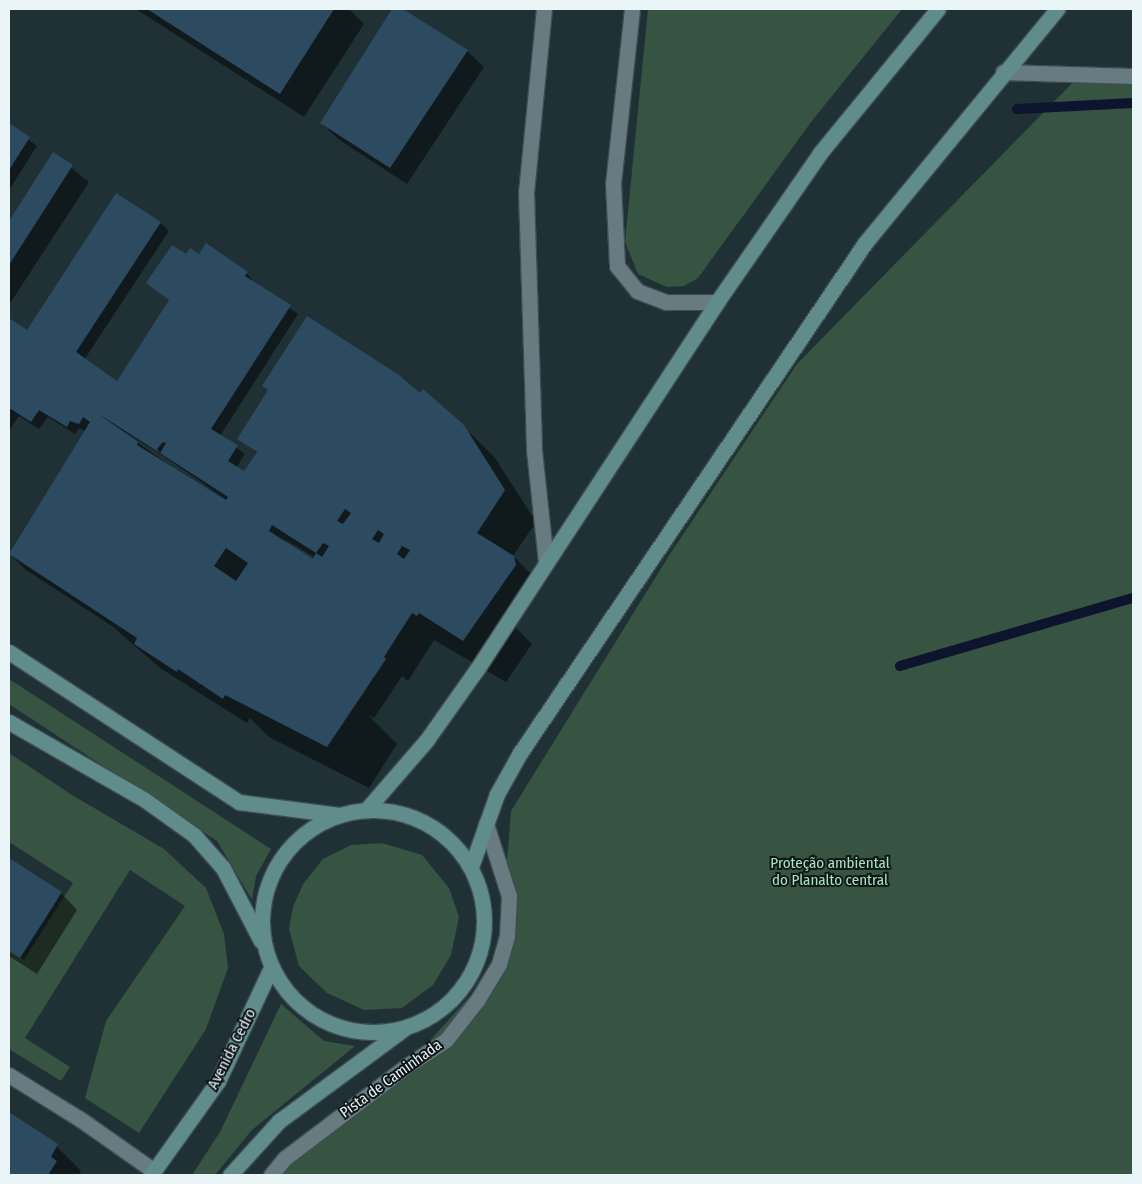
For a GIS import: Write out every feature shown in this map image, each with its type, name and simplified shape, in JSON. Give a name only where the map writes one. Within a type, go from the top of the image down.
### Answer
[{"type":"street","points":[[544,9],[526,192],[534,450],[546,563]]},
{"type":"street","points":[[632,9],[613,182],[617,266],[637,291],[666,302],[717,302]]},
{"type":"street","points":[[367,809],[426,741],[546,563],[717,302],[820,153],[938,9]]},
{"type":"street","points":[[471,866],[496,794],[520,753],[865,243],[1003,72],[1057,9]]},
{"type":"street","points":[[1003,72],[1133,76]]},
{"type":"street","points":[[9,652],[239,802],[339,815]]},
{"type":"street","points":[[9,722],[145,800],[194,835],[223,868],[264,949],[271,968],[294,1001],[327,1024],[366,1033],[406,1028]]},
{"type":"street","points":[[230,1175],[279,1121],[406,1028],[435,1014],[460,992],[477,963],[484,930],[483,897],[471,866],[452,842],[427,823],[398,812],[367,809],[339,815],[309,830],[291,847],[268,882],[261,915],[264,949]]},
{"type":"street","name":"Pista de Caminhada","points":[[271,1175],[285,1158],[446,1040],[478,999],[499,964],[508,928],[509,896],[486,824]]},
{"type":"street","name":"Avenida Cedro","points":[[152,1173],[218,1081],[271,968]]},
{"type":"street","points":[[9,1075],[80,1119],[152,1173]]},
{"type":"green space","points":[[648,9],[902,9],[811,122],[698,278],[684,286],[667,287],[638,274],[625,242]]},
{"type":"green space","name":"Proteção ambiental do Planalto central","points":[[1084,71],[1133,75],[1133,1175],[271,1175],[408,1065],[499,964],[511,811],[670,554],[797,364]]},
{"type":"green space","points":[[9,679],[271,849],[256,876],[252,900],[217,841],[9,704]]},
{"type":"green space","points":[[9,753],[72,795],[164,849],[206,888],[224,934],[228,968],[206,1029],[139,1133],[85,1098],[106,1021],[185,906],[130,870],[25,1038],[70,1067],[61,1081],[9,1049],[9,950],[24,960],[73,883],[9,842]]},
{"type":"green space","points":[[382,843],[422,855],[449,888],[459,917],[451,955],[433,985],[402,1008],[364,1010],[327,993],[299,966],[289,929],[293,907],[303,884],[323,859],[351,845]]},
{"type":"green space","points":[[281,1004],[324,1041],[355,1046],[252,1130],[215,1175],[192,1175],[220,1132]]},
{"type":"building","points":[[147,9],[334,9],[280,94]]},
{"type":"building","points":[[392,9],[403,9],[468,50],[390,168],[320,123]]},
{"type":"building","points":[[9,123],[30,137],[9,170]]},
{"type":"building","points":[[53,152],[73,165],[9,265],[9,221]]},
{"type":"building","points":[[116,193],[161,222],[76,352],[117,381],[169,300],[146,283],[172,245],[186,254],[190,248],[199,254],[206,243],[248,272],[245,276],[291,305],[211,429],[238,445],[228,461],[244,471],[257,452],[237,439],[268,390],[262,386],[307,316],[399,375],[420,393],[423,389],[464,425],[505,490],[477,533],[514,556],[516,565],[463,641],[419,613],[417,616],[412,613],[384,657],[386,659],[327,747],[225,695],[223,699],[178,669],[177,672],[134,644],[137,638],[9,554],[90,422],[83,417],[79,424],[70,421],[67,427],[39,410],[31,422],[11,409],[9,412],[9,318],[27,330]],"holes":[[[97,413],[228,497],[226,500],[137,445],[138,442]],[[163,442],[166,443],[160,453],[157,449]],[[345,509],[351,513],[343,524],[337,521]],[[272,525],[316,553],[313,559],[269,531]],[[378,530],[384,534],[379,543],[372,539]],[[323,543],[329,546],[322,557],[316,553]],[[402,546],[410,550],[404,559],[397,554]],[[226,548],[248,563],[236,581],[214,566]]]},
{"type":"building","points":[[9,858],[62,892],[20,958],[9,951]]},
{"type":"building","points":[[9,1112],[58,1144],[51,1157],[57,1161],[48,1175],[9,1175]]},
{"type":"waterway","points":[[1017,109],[1133,103]]},
{"type":"waterway","points":[[900,666],[1133,598]]}]
